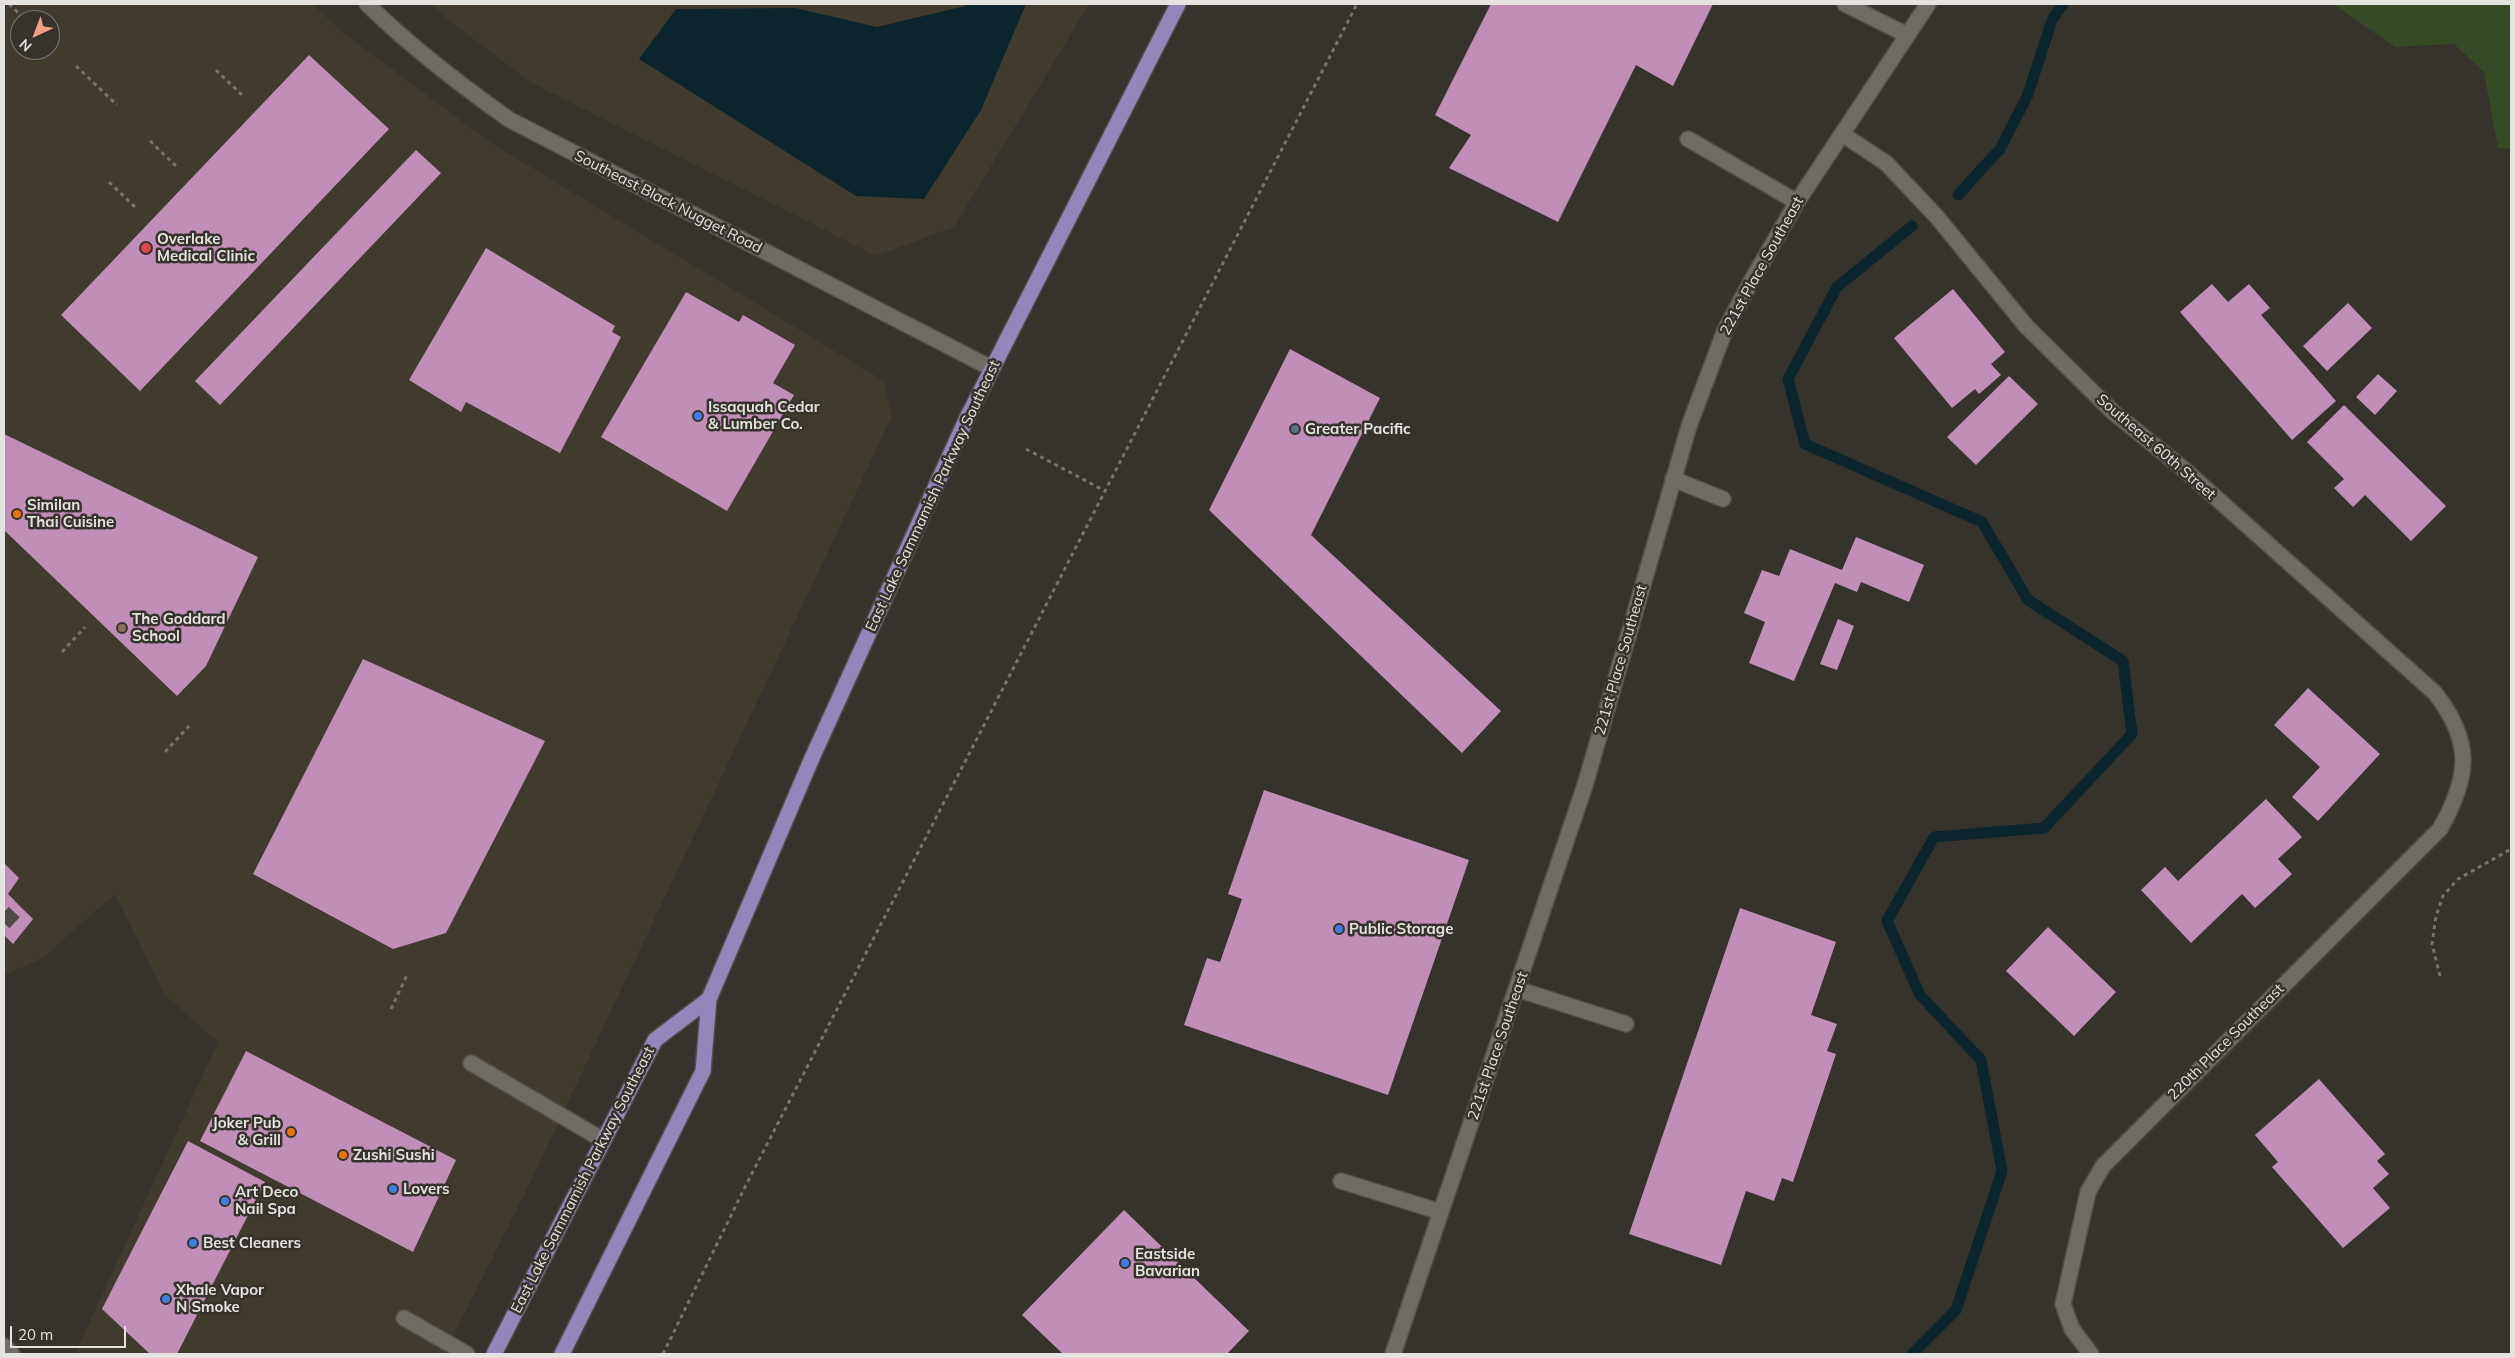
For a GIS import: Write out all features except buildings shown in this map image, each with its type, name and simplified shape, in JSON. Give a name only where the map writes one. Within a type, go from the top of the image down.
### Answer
[{"type":"main road","name":"East Lake Sammamish Parkway Southeast","points":[[562,1354],[703,1071],[709,999],[812,758],[991,368],[1178,4]]},
{"type":"main road","name":"East Lake Sammamish Parkway Southeast","points":[[494,1354],[655,1040],[709,999]]},
{"type":"street","name":"Southeast Black Nugget Road","points":[[367,4],[418,51],[510,120],[991,368]]},
{"type":"street","points":[[1845,4],[1907,35]]},
{"type":"street","name":"221st Place Southeast","points":[[1393,1354],[1585,785],[1702,386],[1725,330],[1797,202],[1928,4]]},
{"type":"street","name":"Southeast 60th Street","points":[[1842,134],[1886,163],[1937,216],[2026,326],[2113,412],[2186,471],[2435,692],[2451,714],[2460,734],[2464,758]]},
{"type":"street","points":[[1688,139],[1797,202]]},
{"type":"street","points":[[1674,479],[1722,499]]},
{"type":"street","name":"220th Place Southeast","points":[[2091,1354],[2072,1329],[2063,1304],[2088,1192],[2103,1166],[2440,829],[2452,806],[2464,758]]},
{"type":"street","points":[[1517,989],[1626,1024]]},
{"type":"street","points":[[471,1063],[603,1140]]},
{"type":"street","points":[[1341,1181],[1441,1212]]},
{"type":"street","points":[[404,1318],[467,1354]]},
{"type":"street","points":[[4,1346],[12,1354]]},
{"type":"path","points":[[663,1354],[746,1184],[1357,4]]},
{"type":"path","points":[[76,66],[117,105]]},
{"type":"path","points":[[216,70],[243,96]]},
{"type":"path","points":[[150,141],[176,166]]},
{"type":"path","points":[[109,182],[136,208]]},
{"type":"path","points":[[1026,449],[1105,491]]},
{"type":"path","points":[[62,652],[86,627]]},
{"type":"path","points":[[165,752],[190,726]]},
{"type":"path","points":[[2440,976],[2432,944],[2436,916],[2444,896],[2458,879],[2511,849]]},
{"type":"path","points":[[391,1008],[407,975]]},
{"type":"shaded area","points":[[4,4],[313,4],[342,32],[488,141],[884,381],[892,416],[526,1191],[444,1354],[75,1354],[218,1042],[165,995],[115,894],[41,959],[4,975]]},
{"type":"shaded area","points":[[431,4],[1089,4],[954,227],[876,256],[530,82],[446,18]]},
{"type":"green space","points":[[2333,4],[2511,4],[2511,149],[2498,148],[2484,72],[2454,44],[2395,47]]},
{"type":"water","points":[[967,4],[1026,4],[981,110],[924,199],[856,196],[639,59],[676,9],[795,8],[877,27]]},
{"type":"waterway","points":[[1958,195],[2000,149],[2027,97],[2052,20],[2063,4]]},
{"type":"waterway","points":[[1912,226],[1837,287],[1788,379],[1805,444],[1982,522],[2028,600],[2123,661],[2132,734],[2044,828],[1934,837],[1887,921],[1920,995],[1981,1060],[2002,1171],[1956,1310],[1912,1354]]},
{"type":"tunnel","points":[[4,923],[20,906]]},
{"type":"place","name":"Overlake Medical Clinic","points":[[146,248]]},
{"type":"place","name":"Issaquah Cedar & Lumber Co.","points":[[698,416]]},
{"type":"place","name":"Greater Pacific","points":[[1295,429]]},
{"type":"place","name":"Similan Thai Cuisine","points":[[17,514]]},
{"type":"place","name":"The Goddard School","points":[[122,628]]},
{"type":"place","name":"Public Storage","points":[[1339,929]]},
{"type":"place","name":"Joker Pub & Grill","points":[[291,1132]]},
{"type":"place","name":"Zushi Sushi","points":[[343,1155]]},
{"type":"place","name":"Lovers","points":[[393,1189]]},
{"type":"place","name":"Art Deco Nail Spa","points":[[225,1201]]},
{"type":"place","name":"Best Cleaners","points":[[193,1243]]},
{"type":"place","name":"Eastside Bavarian","points":[[1125,1263]]},
{"type":"place","name":"Xhale Vapor N Smoke","points":[[166,1299]]}]
